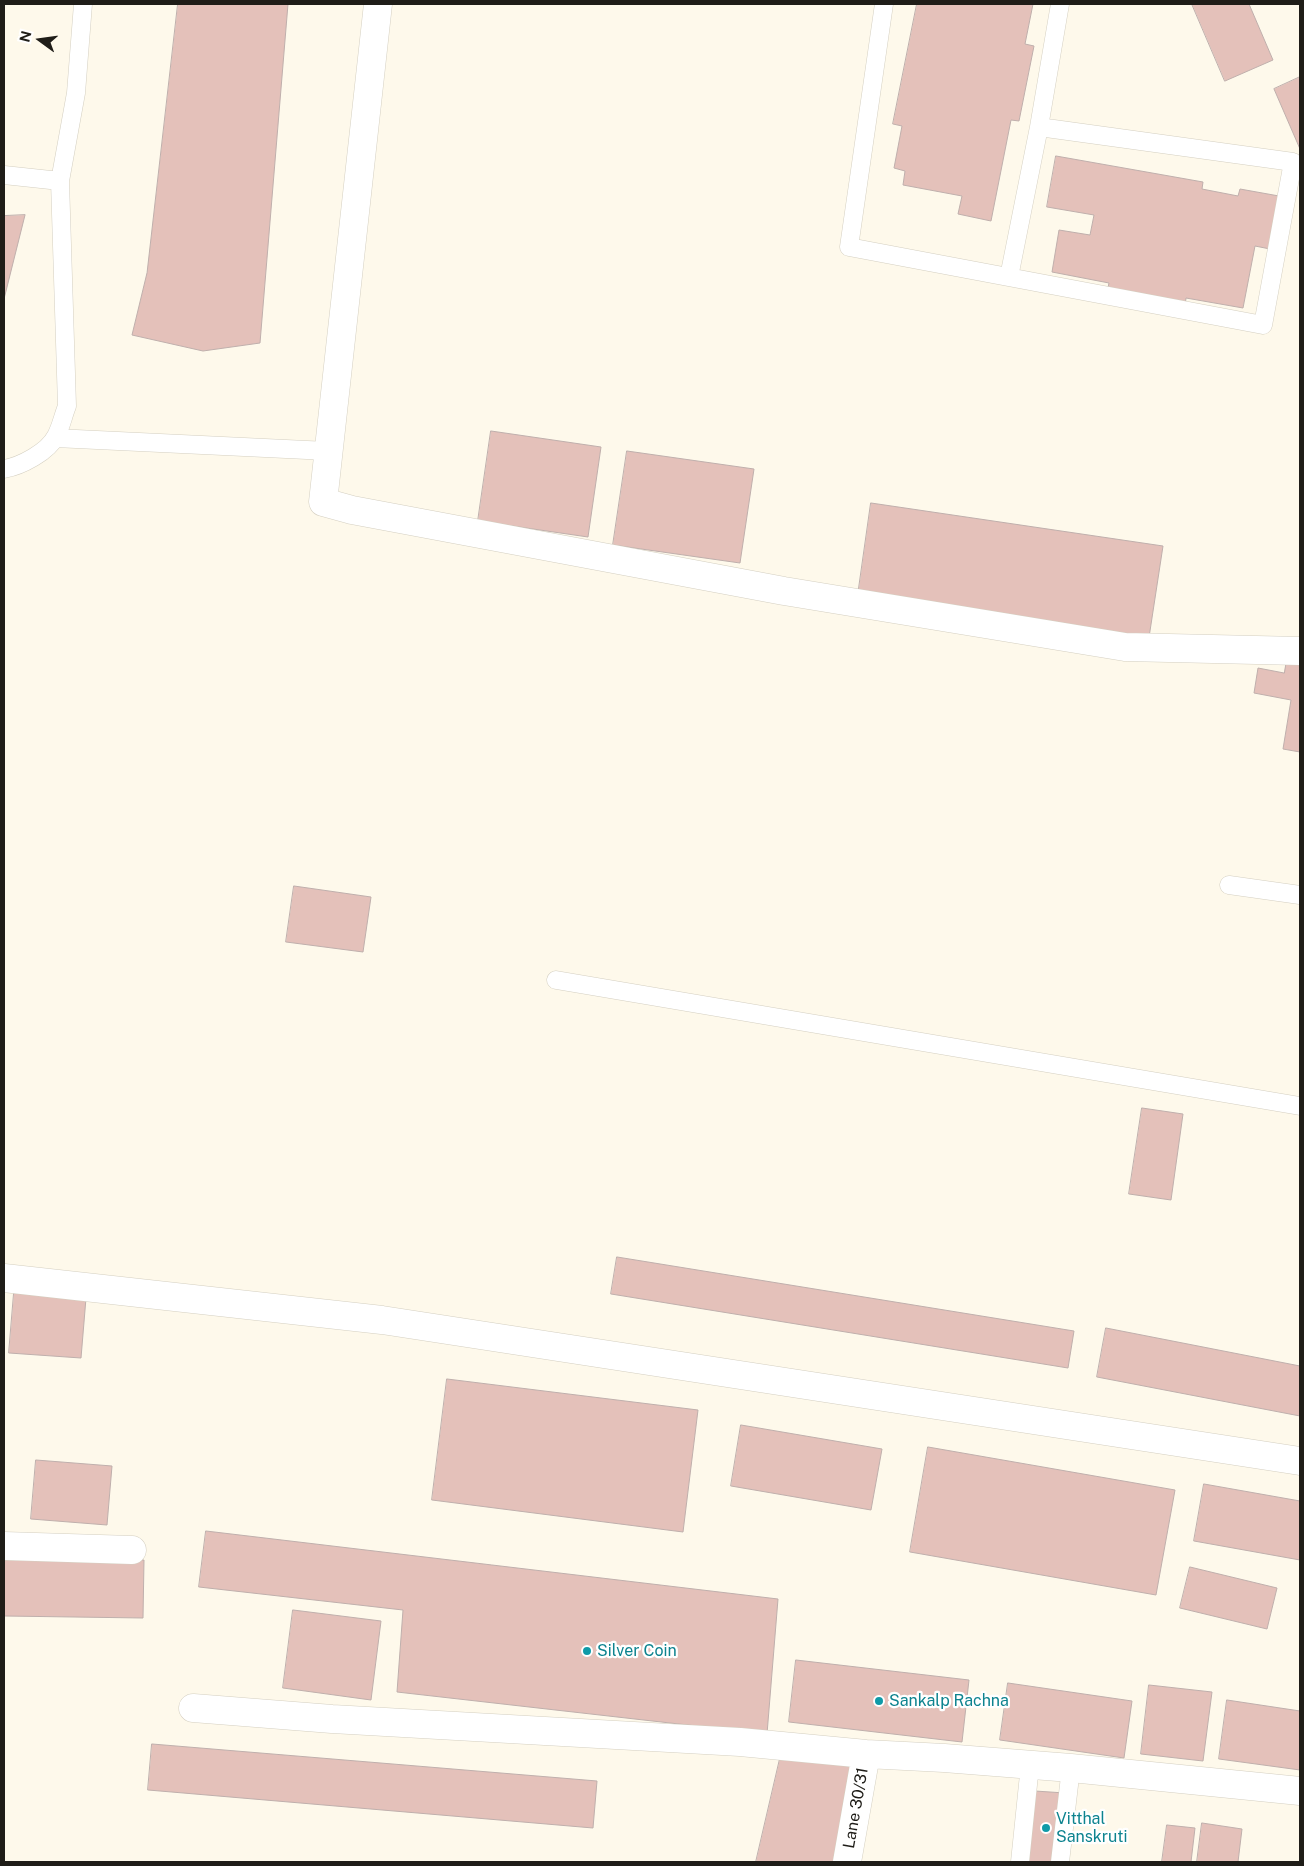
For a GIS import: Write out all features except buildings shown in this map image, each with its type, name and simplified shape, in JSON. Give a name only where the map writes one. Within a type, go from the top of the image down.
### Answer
[{"type":"street","points":[[378,4],[323,502],[352,510],[784,591],[1125,647],[1300,651]]},
{"type":"street","points":[[4,1278],[382,1320],[1300,1460]]},
{"type":"street","points":[[4,1546],[132,1550]]},
{"type":"street","points":[[193,1708],[342,1720],[740,1742],[866,1754],[1071,1768],[1300,1791]]},
{"type":"street","name":"Lane 30/31","points":[[847,1862],[866,1754]]},
{"type":"lane","points":[[4,469],[14,467],[37,456],[56,438],[67,406],[60,181],[76,93],[83,4]]},
{"type":"lane","points":[[884,4],[849,247],[1263,325],[1293,162],[1039,127]]},
{"type":"lane","points":[[1009,277],[1039,127],[1060,4]]},
{"type":"lane","points":[[4,175],[60,181]]},
{"type":"lane","points":[[56,438],[328,451]]},
{"type":"lane","points":[[1229,885],[1300,895]]},
{"type":"lane","points":[[556,980],[1300,1106]]},
{"type":"lane","points":[[1020,1862],[1030,1765]]},
{"type":"lane","points":[[1060,1862],[1071,1768]]},
{"type":"place","name":"Silver Coin","points":[[587,1651]]},
{"type":"place","name":"Sankalp Rachna","points":[[879,1701]]},
{"type":"place","name":"Vitthal Sanskruti","points":[[1046,1828]]}]
